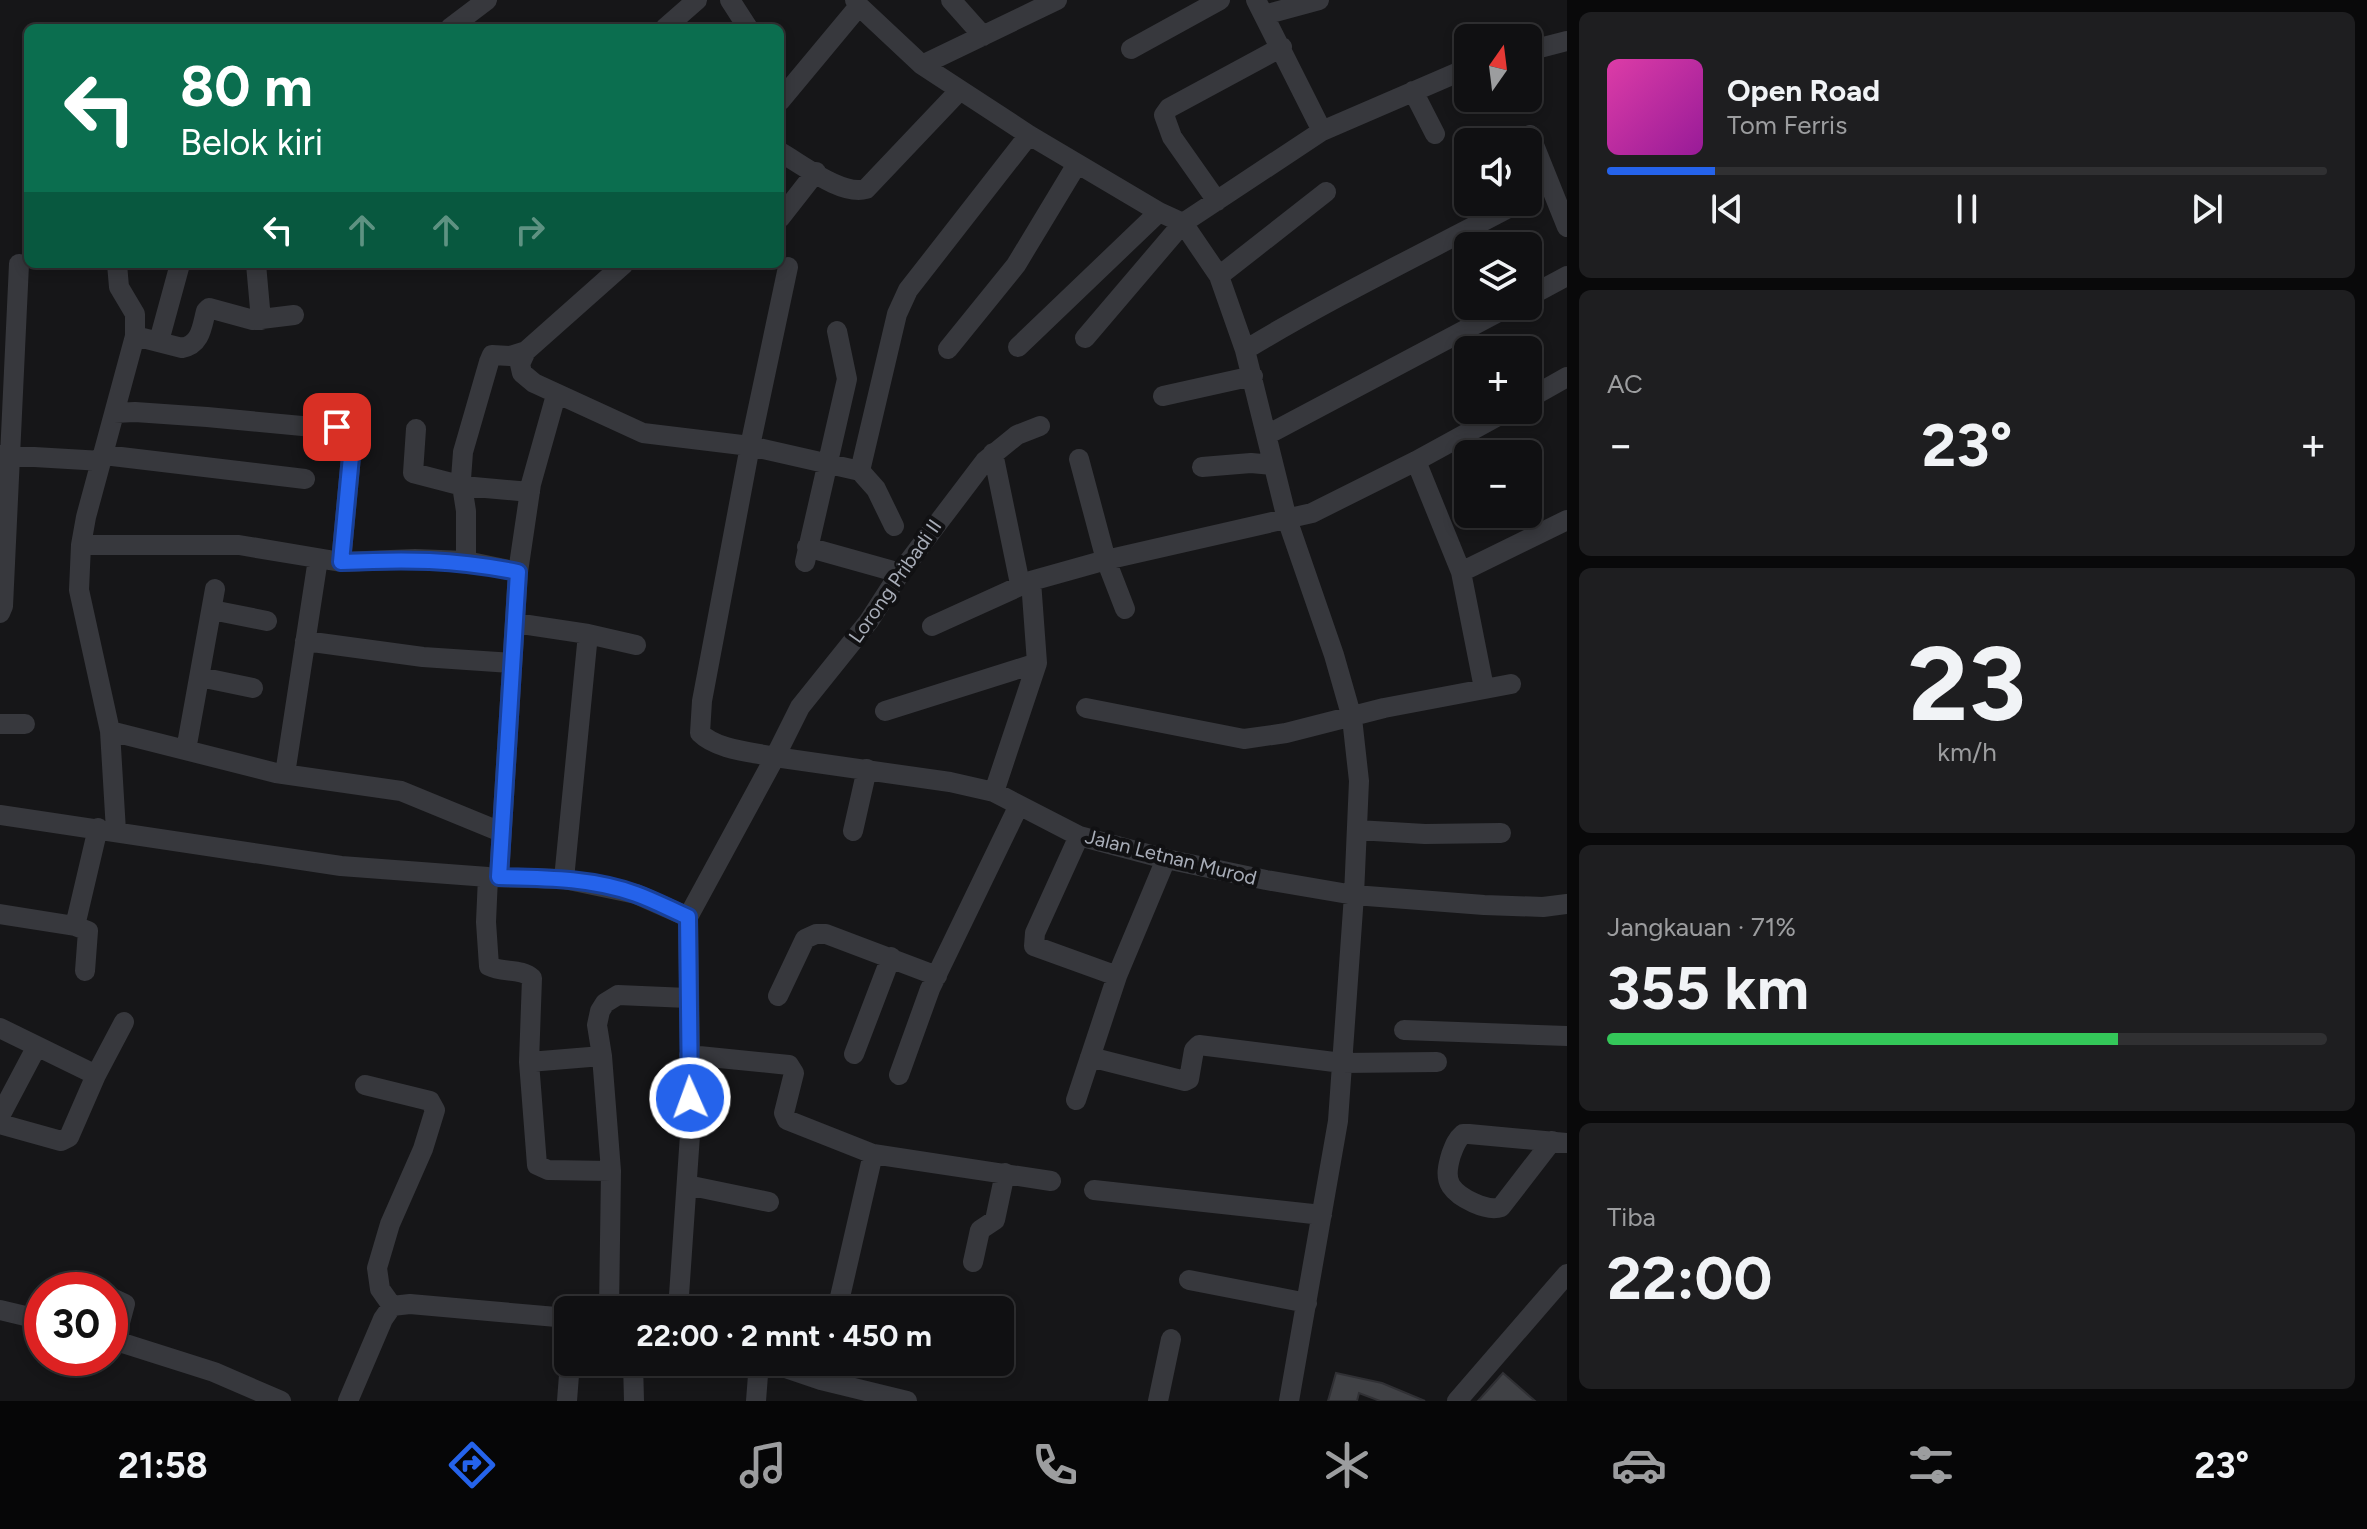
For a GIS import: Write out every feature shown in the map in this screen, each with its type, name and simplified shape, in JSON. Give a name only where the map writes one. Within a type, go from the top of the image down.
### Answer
[{"type":"street","points":[[455,24],[487,0]]},
{"type":"street","points":[[730,0],[745,24]]},
{"type":"street","points":[[951,0],[983,36]]},
{"type":"street","points":[[922,65],[1057,0]]},
{"type":"street","points":[[1131,49],[1220,0]]},
{"type":"street","points":[[1313,1],[1260,7],[1322,131]]},
{"type":"street","points":[[669,24],[689,3]]},
{"type":"street","points":[[784,89],[857,3],[922,65],[1029,135],[1183,223],[1219,276],[1253,376],[1287,519],[1334,655],[1352,718],[1359,781],[1338,1121],[1289,1401]]},
{"type":"street","points":[[1542,47],[1567,41]]},
{"type":"street","points":[[1217,201],[1172,137],[1164,115],[1169,108],[1282,47]]},
{"type":"street","points":[[1085,338],[1183,223],[1322,131],[1454,74]]},
{"type":"street","points":[[784,154],[844,189],[856,192],[866,189],[960,90]]},
{"type":"street","points":[[1413,91],[1435,134]]},
{"type":"street","points":[[860,471],[897,314],[908,290],[1029,135]]},
{"type":"street","points":[[1542,161],[1567,227]]},
{"type":"street","points":[[948,349],[1016,265],[1077,164]]},
{"type":"street","points":[[784,213],[816,172]]},
{"type":"street","points":[[1219,276],[1326,192]]},
{"type":"street","points":[[1018,347],[1159,212]]},
{"type":"street","points":[[1245,350],[1305,314],[1494,216]]},
{"type":"street","points":[[0,613],[3,606],[8,318],[19,264]]},
{"type":"street","points":[[750,446],[788,267]]},
{"type":"street","points":[[75,926],[107,830],[110,731],[79,590],[81,545],[135,336],[135,314],[119,287],[117,268]]},
{"type":"street","points":[[159,341],[179,268]]},
{"type":"street","points":[[256,268],[261,320]]},
{"type":"street","points":[[601,271],[526,351],[520,364],[522,373],[556,395],[643,433],[750,446],[860,471],[876,489],[894,526]]},
{"type":"street","points":[[1542,289],[1567,276]]},
{"type":"street","points":[[135,336],[182,348],[195,343],[209,308],[253,320],[294,315]]},
{"type":"street","points":[[1267,435],[1484,320]]},
{"type":"street","points":[[837,331],[847,379],[806,554],[900,573]]},
{"type":"street","points":[[466,561],[463,452],[492,355],[510,356],[526,351]]},
{"type":"street","points":[[1163,396],[1253,376]]},
{"type":"street","points":[[1542,391],[1567,377]]},
{"type":"street","points":[[556,395],[530,492],[518,572],[501,832],[486,922],[489,966],[531,976],[529,1062],[537,1165],[548,1170],[611,1171]]},
{"type":"street","points":[[114,413],[207,417],[345,430],[350,434],[352,446],[341,562]]},
{"type":"street","points":[[932,626],[1025,582],[1106,560],[1312,513],[1483,424]]},
{"type":"street","name":"Lorong Pribadi II","points":[[775,757],[800,707],[869,621],[900,573],[993,453],[1017,435],[1040,426]]},
{"type":"street","points":[[416,429],[413,473],[463,486],[530,492]]},
{"type":"street","name":"Jalan Letnan Murod","points":[[750,446],[702,701],[700,733],[715,743],[775,757],[950,782],[994,792],[1079,836],[1166,859],[1354,895],[1484,905],[1543,907],[1567,904]]},
{"type":"street","points":[[993,453],[1025,582],[1037,663],[994,792]]},
{"type":"street","points":[[4,455],[103,458],[305,479]]},
{"type":"street","points":[[1079,459],[1106,560],[1125,609]]},
{"type":"street","points":[[1416,461],[1461,572],[1484,688]]},
{"type":"street","points":[[1202,467],[1251,463],[1273,465]]},
{"type":"street","points":[[1461,572],[1567,520]]},
{"type":"street","points":[[81,545],[239,545],[341,562],[415,559],[466,561],[518,572]]},
{"type":"street","points":[[285,774],[318,559]]},
{"type":"street","points":[[186,750],[214,600],[267,621]]},
{"type":"street","points":[[515,623],[636,645]]},
{"type":"street","points":[[564,879],[588,634]]},
{"type":"street","points":[[305,641],[423,657],[512,663]]},
{"type":"street","points":[[885,711],[1037,663]]},
{"type":"street","points":[[200,677],[253,688]]},
{"type":"street","points":[[1086,708],[1244,739],[1264,738],[1384,708],[1511,684]]},
{"type":"street","points":[[0,724],[25,724]]},
{"type":"street","points":[[110,731],[285,774],[401,791],[501,832]]},
{"type":"street","points":[[679,1296],[691,1120],[688,917],[775,757]]},
{"type":"street","points":[[853,831],[867,769]]},
{"type":"street","points":[[899,1075],[937,976],[1019,805]]},
{"type":"street","points":[[0,815],[341,866],[564,879],[636,894],[688,917]]},
{"type":"street","points":[[1357,830],[1425,834],[1501,833]]},
{"type":"street","points":[[1079,836],[1035,933],[1034,946],[1117,976]]},
{"type":"street","points":[[1076,1100],[1117,976],[1166,859]]},
{"type":"street","points":[[0,914],[75,926],[89,933],[85,971]]},
{"type":"street","points":[[778,996],[805,939],[810,936],[826,934],[937,976]]},
{"type":"street","points":[[854,1054],[891,957]]},
{"type":"street","points":[[609,1296],[611,1171],[597,1025],[600,1011],[611,998],[618,995],[688,998]]},
{"type":"street","points":[[0,1124],[66,1140],[124,1022]]},
{"type":"street","points":[[0,1028],[96,1075]]},
{"type":"street","points":[[1404,1030],[1567,1036]]},
{"type":"street","points":[[1090,1057],[1185,1081],[1189,1079],[1194,1050],[1199,1045],[1342,1063],[1437,1062]]},
{"type":"street","points":[[0,1116],[37,1046]]},
{"type":"street","points":[[689,1055],[789,1065],[794,1073],[784,1113],[787,1120],[873,1154],[1051,1181]]},
{"type":"street","points":[[529,1062],[602,1056]]},
{"type":"street","points":[[365,1085],[430,1101],[435,1110],[423,1149],[390,1224],[377,1268],[380,1289],[392,1306]]},
{"type":"street","points":[[1463,1134],[1560,1142],[1501,1207],[1488,1208],[1453,1189],[1450,1183],[1448,1166],[1455,1144],[1463,1134]]},
{"type":"street","points":[[840,1296],[873,1154]]},
{"type":"street","points":[[973,1262],[980,1230],[995,1220],[1005,1173]]},
{"type":"street","points":[[687,1185],[769,1202]]},
{"type":"street","points":[[1094,1190],[1322,1215]]},
{"type":"street","points":[[1457,1401],[1567,1274]]},
{"type":"street","points":[[1189,1280],[1307,1303]]},
{"type":"street","points":[[348,1401],[383,1319],[392,1306],[410,1304],[554,1317]]},
{"type":"street","points":[[0,1310],[24,1316]]},
{"type":"street","points":[[1158,1401],[1171,1339]]},
{"type":"street","points":[[128,1345],[214,1372],[281,1401]]},
{"type":"street","points":[[567,1401],[569,1376]]},
{"type":"street","points":[[633,1376],[634,1401]]},
{"type":"street","points":[[756,1401],[758,1376]]},
{"type":"street","points":[[837,1376],[907,1401]]},
{"type":"building","points":[[1336,1373],[1382,1383],[1425,1401],[1380,1401],[1359,1393],[1357,1401],[1328,1401]]},
{"type":"building","points":[[1503,1373],[1535,1401],[1478,1401]]},
{"type":"route","points":[[337,427],[350,434],[352,446],[341,562],[415,559],[466,561],[518,572],[499,877],[564,879],[600,884],[636,894],[688,917],[690,1098]]}]
